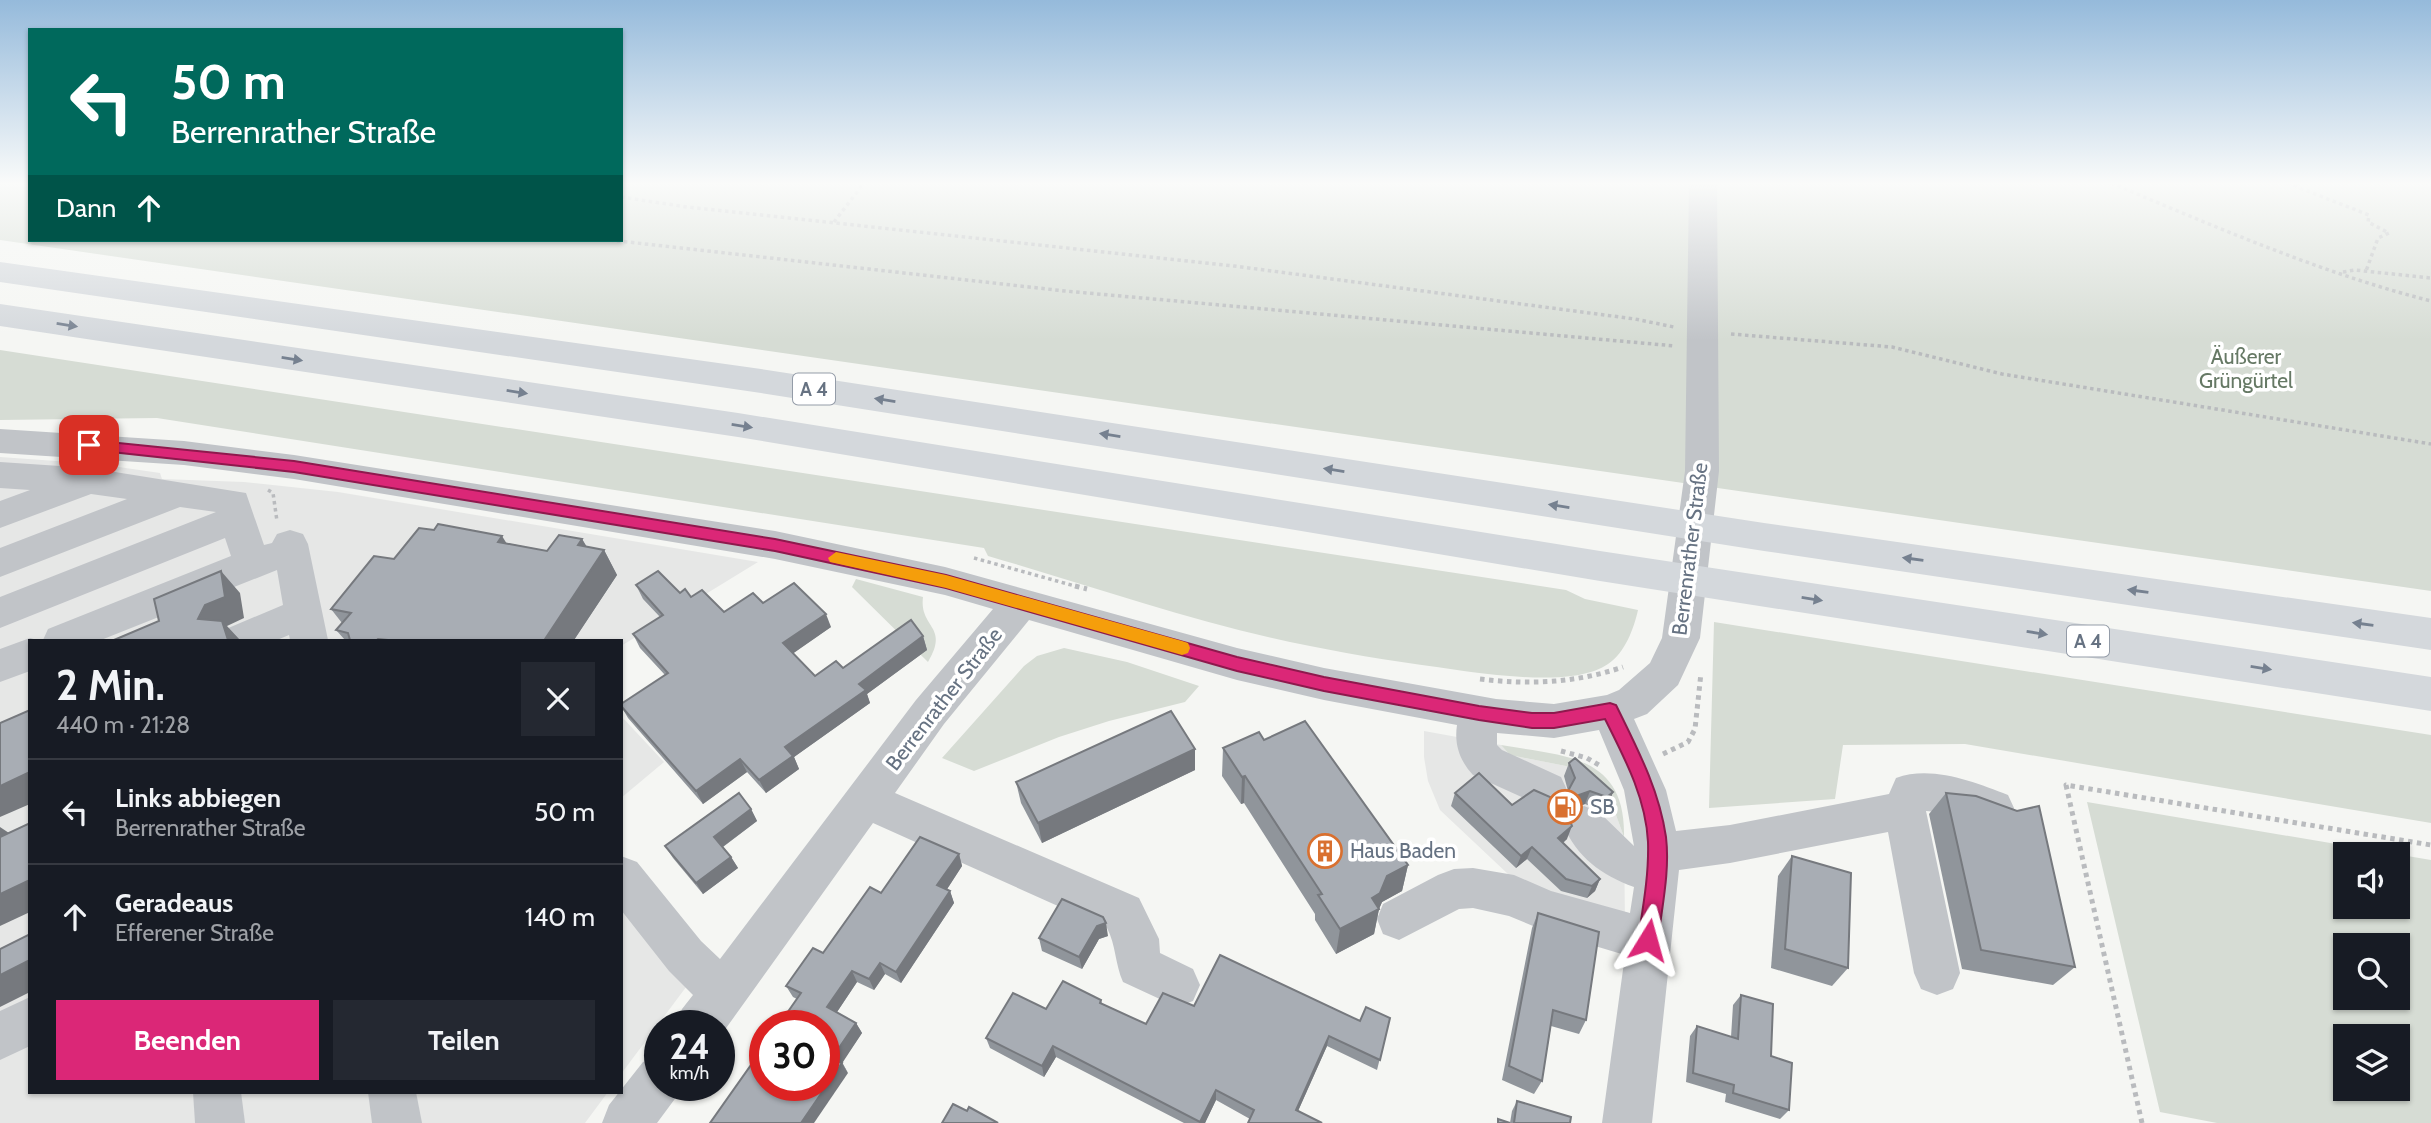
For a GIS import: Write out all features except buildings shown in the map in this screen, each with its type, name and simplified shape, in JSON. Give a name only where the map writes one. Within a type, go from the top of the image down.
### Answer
[{"type":"highway","name":"A 4","points":[[0,272],[747,379],[1764,537],[2431,634]]},
{"type":"highway","name":"A 4","points":[[0,315],[738,425],[1600,566],[2431,694]]},
{"type":"street","name":"Berrenrather Straße","points":[[711,1009],[930,712],[1022,602],[1237,664],[1324,684],[1532,721],[1554,721],[1610,710],[1633,702],[1648,691],[1664,674],[1681,638],[1702,471],[1693,339],[1700,235]]},
{"type":"street","points":[[0,441],[184,453],[307,469],[775,545],[946,582],[1022,602]]},
{"type":"street","points":[[0,475],[90,481],[233,502],[251,563]]},
{"type":"street","points":[[0,515],[90,481]]},
{"type":"street","points":[[0,563],[180,494]]},
{"type":"street","points":[[0,613],[238,519]]},
{"type":"street","points":[[64,639],[291,548],[306,626],[245,639]]},
{"type":"street","points":[[0,666],[28,655]]},
{"type":"street","points":[[1610,710],[1650,800],[1657,865],[1627,1123]]},
{"type":"street","points":[[1479,713],[1476,745],[1482,758],[1498,770],[1531,780],[1546,790]]},
{"type":"street","points":[[1937,973],[1905,810],[1911,791],[1959,796],[1999,810]]},
{"type":"street","points":[[865,800],[1123,913],[1136,939],[1139,966],[1177,985]]},
{"type":"street","points":[[1584,825],[1618,862],[1657,865],[1730,845],[1905,810]]},
{"type":"street","points":[[623,878],[685,956],[711,1009]]},
{"type":"street","points":[[1399,919],[1454,889],[1473,888],[1514,896],[1545,910],[1648,940]]},
{"type":"street","points":[[0,1036],[28,1021]]},
{"type":"street","points":[[217,1094],[220,1123]]},
{"type":"street","points":[[392,1094],[397,1123]]},
{"type":"street","points":[[627,1123],[644,1100]]},
{"type":"path","points":[[949,235],[1234,266],[1635,318],[1693,339]]},
{"type":"path","points":[[2234,235],[2388,290],[2431,301]]},
{"type":"path","points":[[2366,271],[2378,238],[2384,235]]},
{"type":"path","points":[[623,241],[1078,292],[1693,339],[1892,347],[2002,374],[2431,444]]},
{"type":"path","points":[[2342,272],[2366,271],[2431,278]]},
{"type":"path","points":[[1545,683],[1597,677],[1623,666],[1630,659]]},
{"type":"path","points":[[1554,721],[1560,751],[1587,758],[1610,771],[1636,764],[1688,742],[1695,729],[1702,668]]},
{"type":"path","points":[[2142,1123],[2066,785],[2431,845]]},
{"type":"shaded area","points":[[0,457],[98,464],[160,473],[162,479],[244,482],[338,492],[758,562],[623,645],[623,639],[28,639],[28,1094],[607,1094],[585,1123],[0,1123]]},
{"type":"shaded area","points":[[623,718],[664,762],[623,796]]},
{"type":"shaded area","points":[[1424,731],[1501,745],[1510,755],[1581,769],[1608,793],[1624,837],[1625,925],[1526,891],[1440,810],[1428,781]]},
{"type":"shaded area","points":[[623,863],[707,959],[669,1010],[644,1010],[644,1043],[623,1071]]},
{"type":"green space","name":"Äußerer Grüngürtel","points":[[0,235],[28,235],[28,242],[623,242],[623,235],[2431,235],[2431,591],[0,240]]},
{"type":"green space","points":[[0,350],[1566,590],[1585,599],[1638,610],[1628,640],[1614,659],[1594,671],[1576,675],[1534,678],[1383,659],[1269,637],[1188,616],[988,556],[984,548],[157,418],[0,420]]},
{"type":"green space","points":[[856,579],[923,597],[925,615],[936,641],[928,662],[852,587]]},
{"type":"green space","points":[[1714,622],[2431,735],[2431,823],[1965,744],[1843,745],[1835,799],[1709,808]]},
{"type":"green space","points":[[1064,648],[1127,662],[1199,686],[1185,702],[1059,737],[974,771],[942,758],[1024,666],[1037,656]]},
{"type":"green space","points":[[1501,745],[1568,757],[1587,764],[1602,774],[1614,789],[1622,810],[1624,837],[1608,793],[1581,769],[1510,755]]},
{"type":"green space","points":[[2087,802],[2333,844],[2333,919],[2410,919],[2410,856],[2431,860],[2431,1123],[2217,1123],[2160,1112]]},
{"type":"slow traffic","points":[[836,558],[946,582],[1182,648]]},
{"type":"place","name":"SB","points":[[1565,807]]},
{"type":"place","name":"Haus Baden","points":[[1325,851]]},
{"type":"route","points":[[89,445],[184,453],[294,467],[775,545],[946,582],[1237,664],[1324,684],[1479,713],[1532,721],[1554,721],[1610,710],[1650,800],[1657,839],[1657,876],[1648,940]]}]
